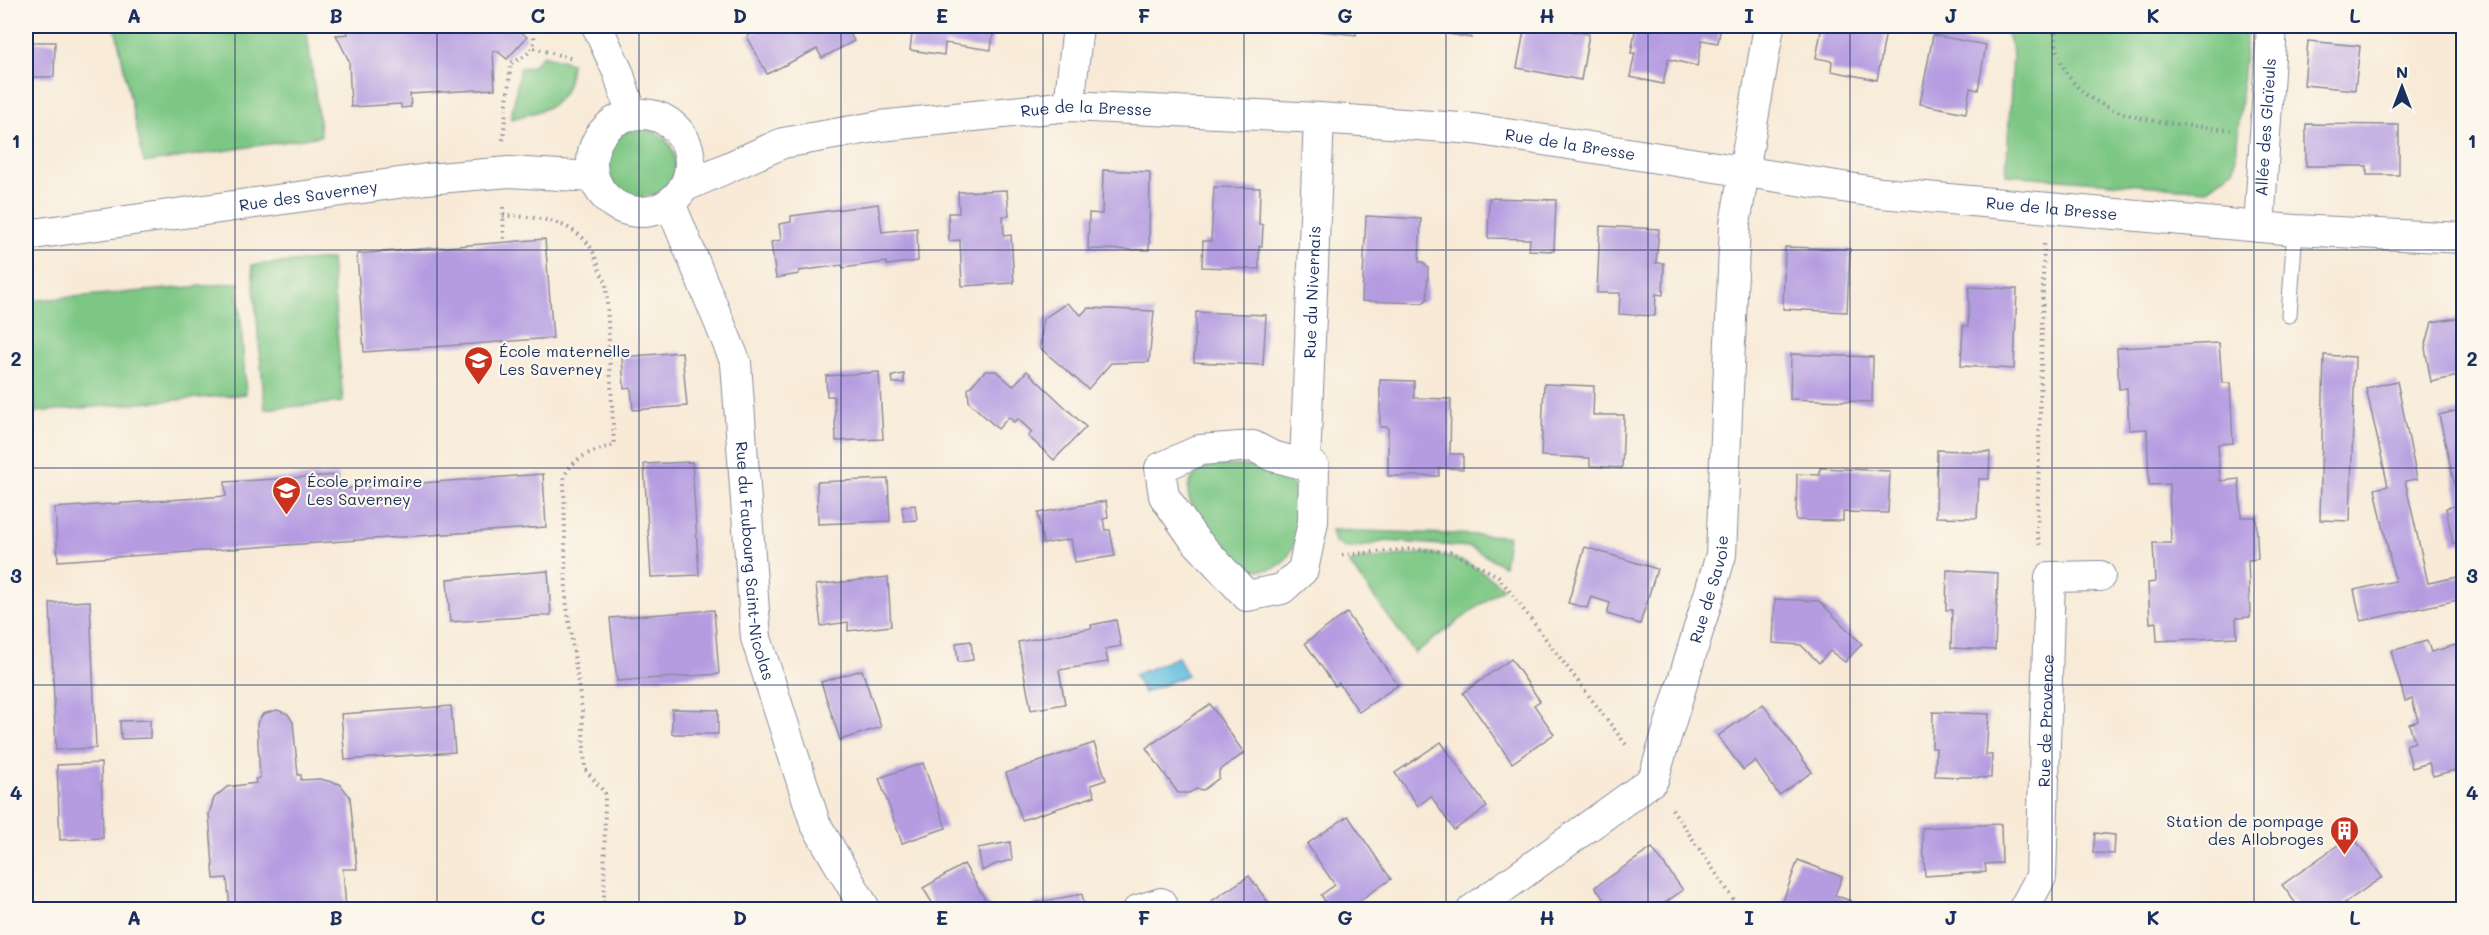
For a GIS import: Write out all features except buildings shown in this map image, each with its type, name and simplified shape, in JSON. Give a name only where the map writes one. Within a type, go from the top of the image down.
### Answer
[{"type":"street","points":[[597,26],[618,72],[632,115]]},
{"type":"street","points":[[1069,106],[1078,26]]},
{"type":"street","name":"Rue de Savoie","points":[[1653,780],[1721,555],[1734,224],[1769,26]]},
{"type":"street","name":"Allée des Glaïeuls","points":[[2259,227],[2272,26]]},
{"type":"street","name":"Rue de la Bresse","points":[[677,195],[783,142],[880,126],[1069,106],[1319,118],[1474,129],[1881,193],[2295,230],[2463,238]]},
{"type":"street","points":[[645,114],[659,117],[671,124],[681,134],[690,160],[689,174],[677,195],[658,210],[644,213],[624,210],[606,200],[592,177],[591,160],[595,144],[603,131],[616,120],[632,115],[645,114]]},
{"type":"street","name":"Rue du Nivernais","points":[[1305,464],[1319,118]]},
{"type":"street","name":"Rue des Saverney","points":[[26,235],[427,178],[499,173],[592,177]]},
{"type":"street","name":"Rue du Faubourg Saint-Nicolas","points":[[677,195],[736,363],[756,638],[815,823],[866,909]]},
{"type":"street","name":"Rue du Nivernais","points":[[1253,446],[1272,456],[1305,464],[1314,467],[1313,522],[1303,570],[1282,589],[1247,596],[1194,539],[1164,496],[1160,468],[1200,450],[1253,446]]},
{"type":"street","points":[[2050,577],[2100,576]]},
{"type":"street","name":"Rue de Provence","points":[[2023,909],[2041,877],[2050,577]]},
{"type":"street","points":[[1472,909],[1653,780]]},
{"type":"street","points":[[1138,909],[1161,903],[1163,909]]},
{"type":"lane","points":[[2289,315],[2295,230]]},
{"type":"path","points":[[499,173],[511,63],[528,55],[534,48],[534,34],[530,26]]},
{"type":"path","points":[[2055,26],[2056,44],[2064,68],[2079,88],[2100,104],[2138,119],[2265,135]]},
{"type":"path","points":[[503,208],[504,242]]},
{"type":"path","points":[[2045,208],[2037,534],[2050,577]]},
{"type":"path","points":[[503,216],[528,216],[551,221],[583,237],[592,250],[597,268],[606,282],[614,445],[586,454],[572,463],[564,476],[566,600],[582,710],[585,769],[605,793],[604,909]]},
{"type":"path","points":[[1306,559],[1410,549],[1451,552],[1498,576],[1653,780],[1741,909]]},
{"type":"green space","points":[[115,26],[306,26],[321,136],[144,163]]},
{"type":"green space","points":[[1998,26],[2247,26],[2235,168],[2207,190],[2006,175],[2013,53],[2007,34]]},
{"type":"green space","points":[[543,55],[571,63],[566,89],[554,104],[511,119],[520,68],[531,67]]},
{"type":"green space","points":[[641,129],[654,132],[665,139],[672,150],[675,163],[672,176],[665,187],[654,194],[641,197],[628,194],[617,187],[610,176],[607,163],[610,150],[617,139],[628,132]]},
{"type":"green space","points":[[331,259],[343,402],[265,409],[252,265]]},
{"type":"green space","points":[[238,283],[246,394],[35,412],[27,301]]},
{"type":"green space","points":[[1208,465],[1277,467],[1289,479],[1298,499],[1298,523],[1295,541],[1284,562],[1270,569],[1260,570],[1240,566],[1210,534],[1192,507],[1188,489],[1192,478]]},
{"type":"green space","points":[[1331,530],[1508,536],[1504,566],[1470,547],[1385,541],[1345,548],[1334,542]]},
{"type":"green space","points":[[1429,553],[1469,564],[1485,573],[1503,588],[1415,653],[1349,563],[1361,559]]},
{"type":"water","points":[[1178,657],[1187,675],[1144,693],[1134,675]]},
{"type":"place","name":"École maternelle Les Saverney","points":[[478,386]]},
{"type":"place","name":"École primaire Les Saverney","points":[[286,516]]},
{"type":"place","name":"Station de pompage des Allobroges","points":[[2345,856]]}]
